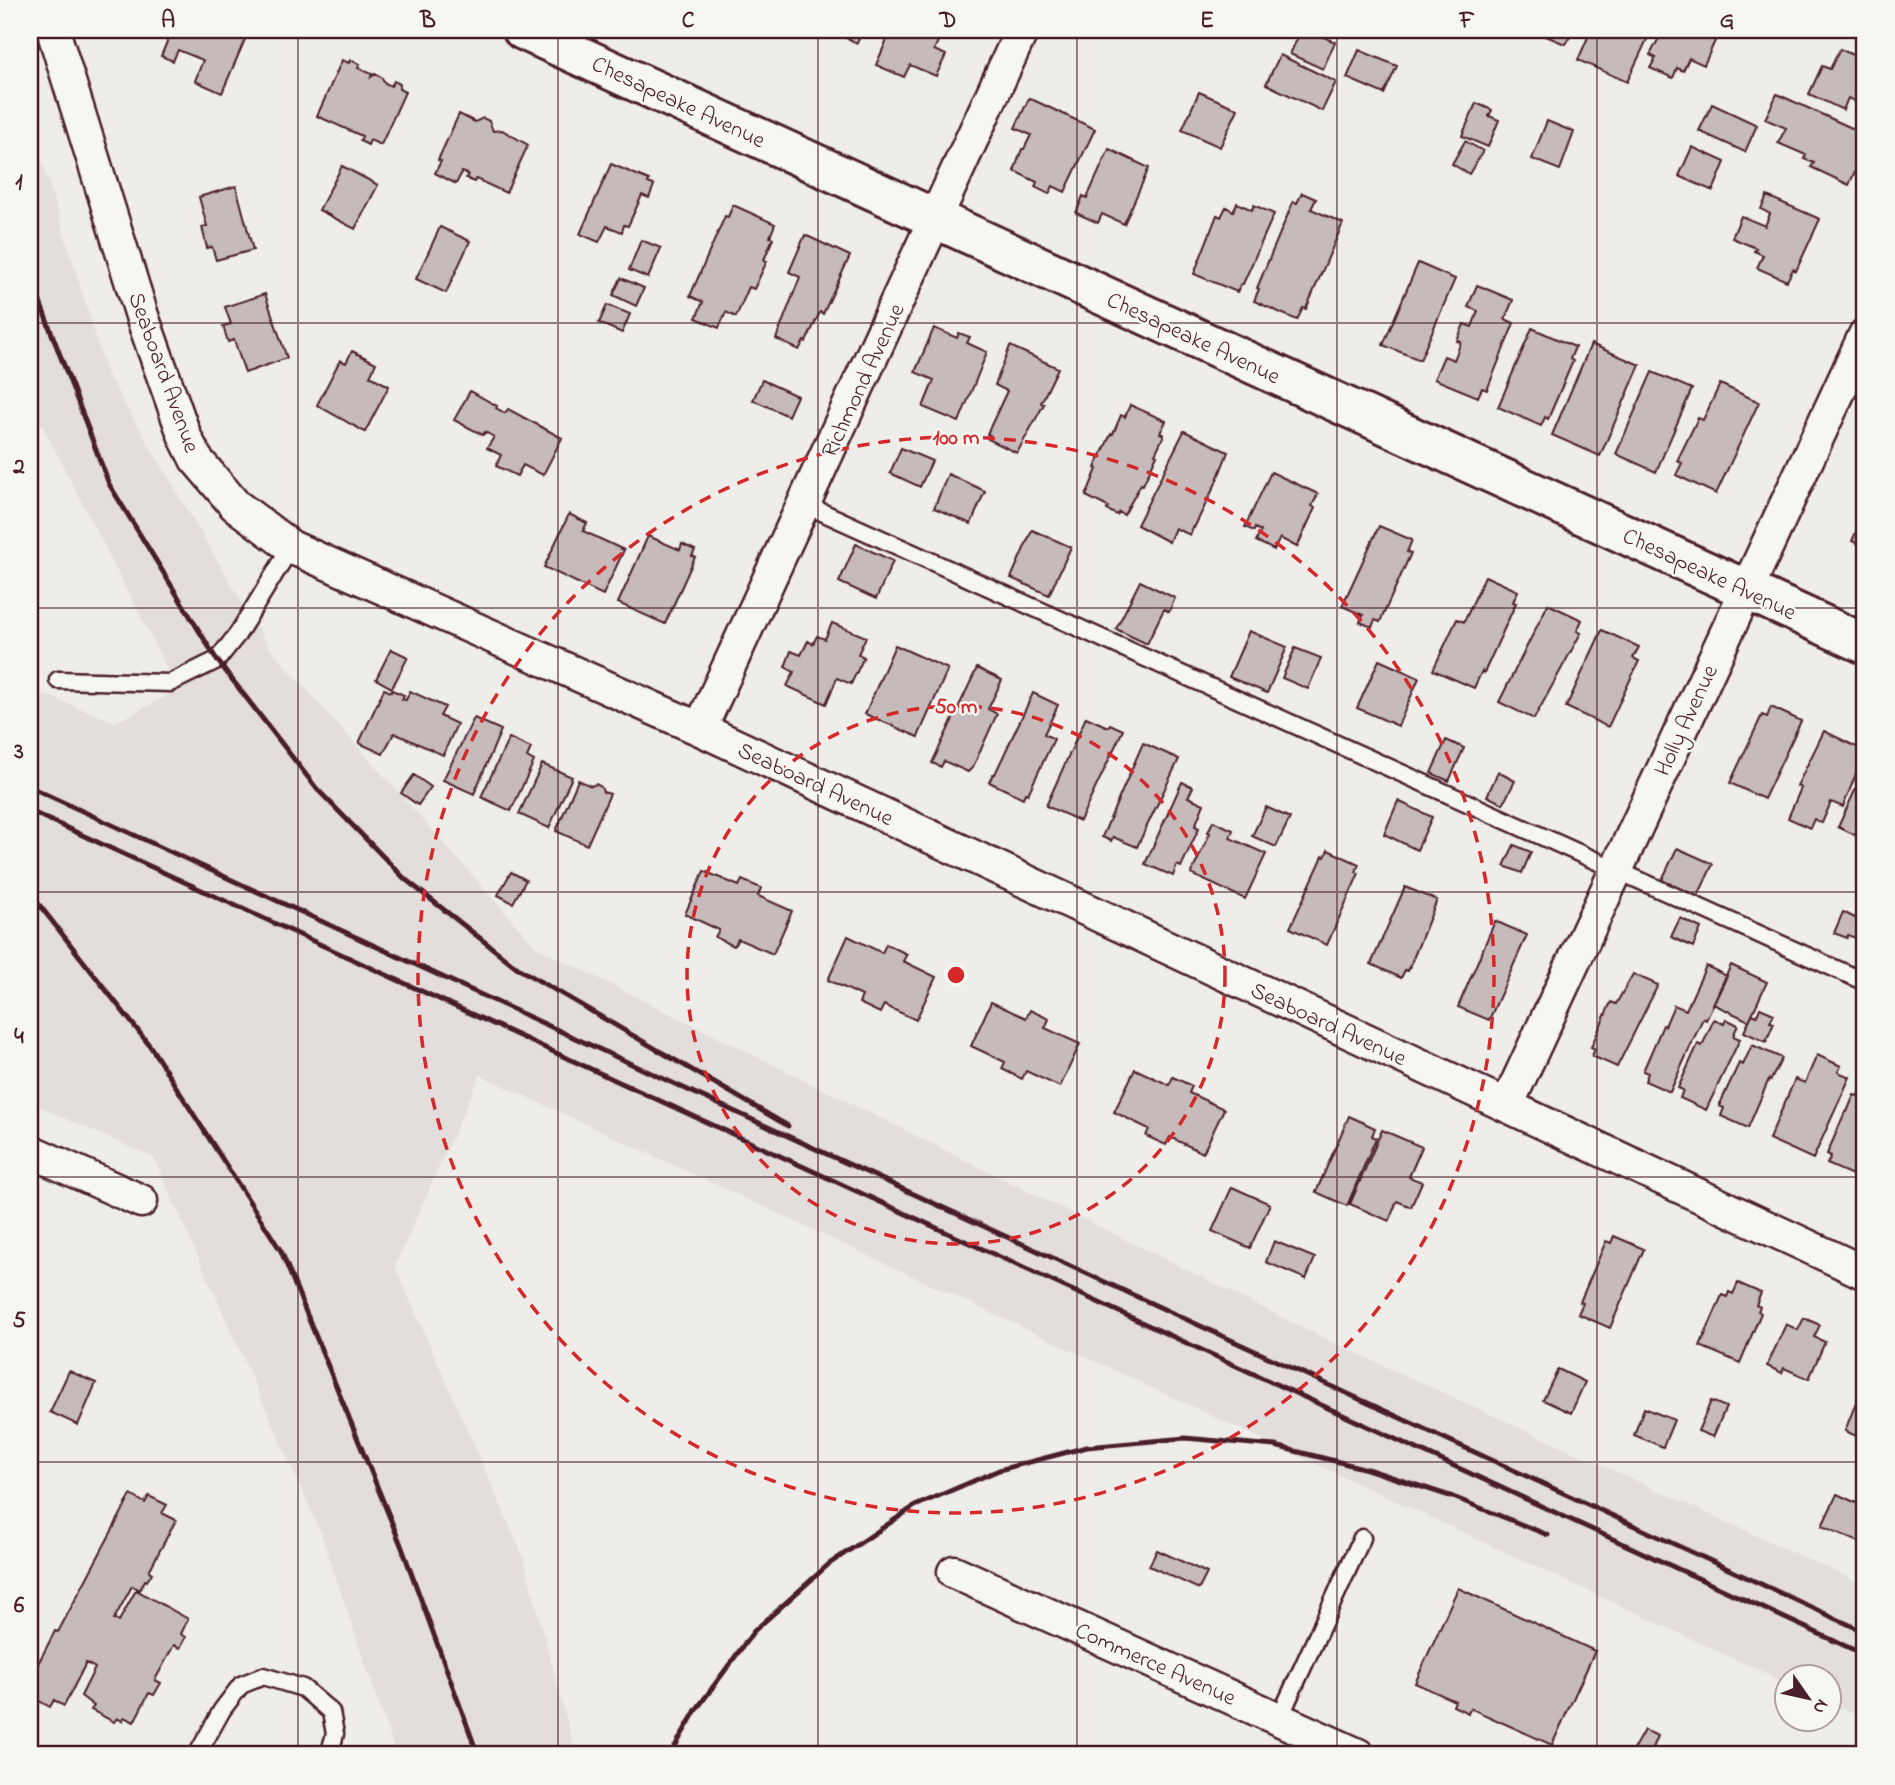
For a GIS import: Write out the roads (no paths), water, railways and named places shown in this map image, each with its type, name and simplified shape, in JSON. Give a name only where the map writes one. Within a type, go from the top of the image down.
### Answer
[{"type":"street","name":"Seaboard Avenue","points":[[53,30],[143,319],[185,437],[196,459],[235,505],[291,547],[700,729],[1865,1273]]},
{"type":"street","name":"Chesapeake Avenue","points":[[523,30],[1865,644]]},
{"type":"street","name":"Richmond Avenue","points":[[700,729],[1022,30]]},
{"type":"street","name":"Holly Avenue","points":[[1507,1105],[1865,335]]},
{"type":"street","points":[[30,1151],[141,1201]]},
{"type":"street","name":"Commerce Avenue","points":[[954,1572],[1358,1755]]},
{"type":"lane","points":[[804,504],[1865,982]]},
{"type":"lane","points":[[58,680],[170,683],[218,660],[237,635],[291,547]]},
{"type":"lane","points":[[1279,1719],[1362,1538]]},
{"type":"lane","points":[[197,1755],[222,1710],[241,1685],[263,1676],[303,1688],[331,1712],[335,1734],[329,1755]]},
{"type":"railway","points":[[30,276],[109,484],[217,660],[317,789],[405,879],[519,969],[788,1126]]},
{"type":"railway","points":[[30,787],[1865,1632]]},
{"type":"railway","points":[[30,811],[1865,1655]]},
{"type":"railway","points":[[30,893],[150,1046],[281,1251],[401,1545],[478,1755]]},
{"type":"railway","points":[[670,1755],[696,1710],[754,1631],[829,1564],[915,1506],[999,1470],[1087,1447],[1185,1438],[1275,1446],[1367,1469],[1453,1497],[1548,1535]]}]
